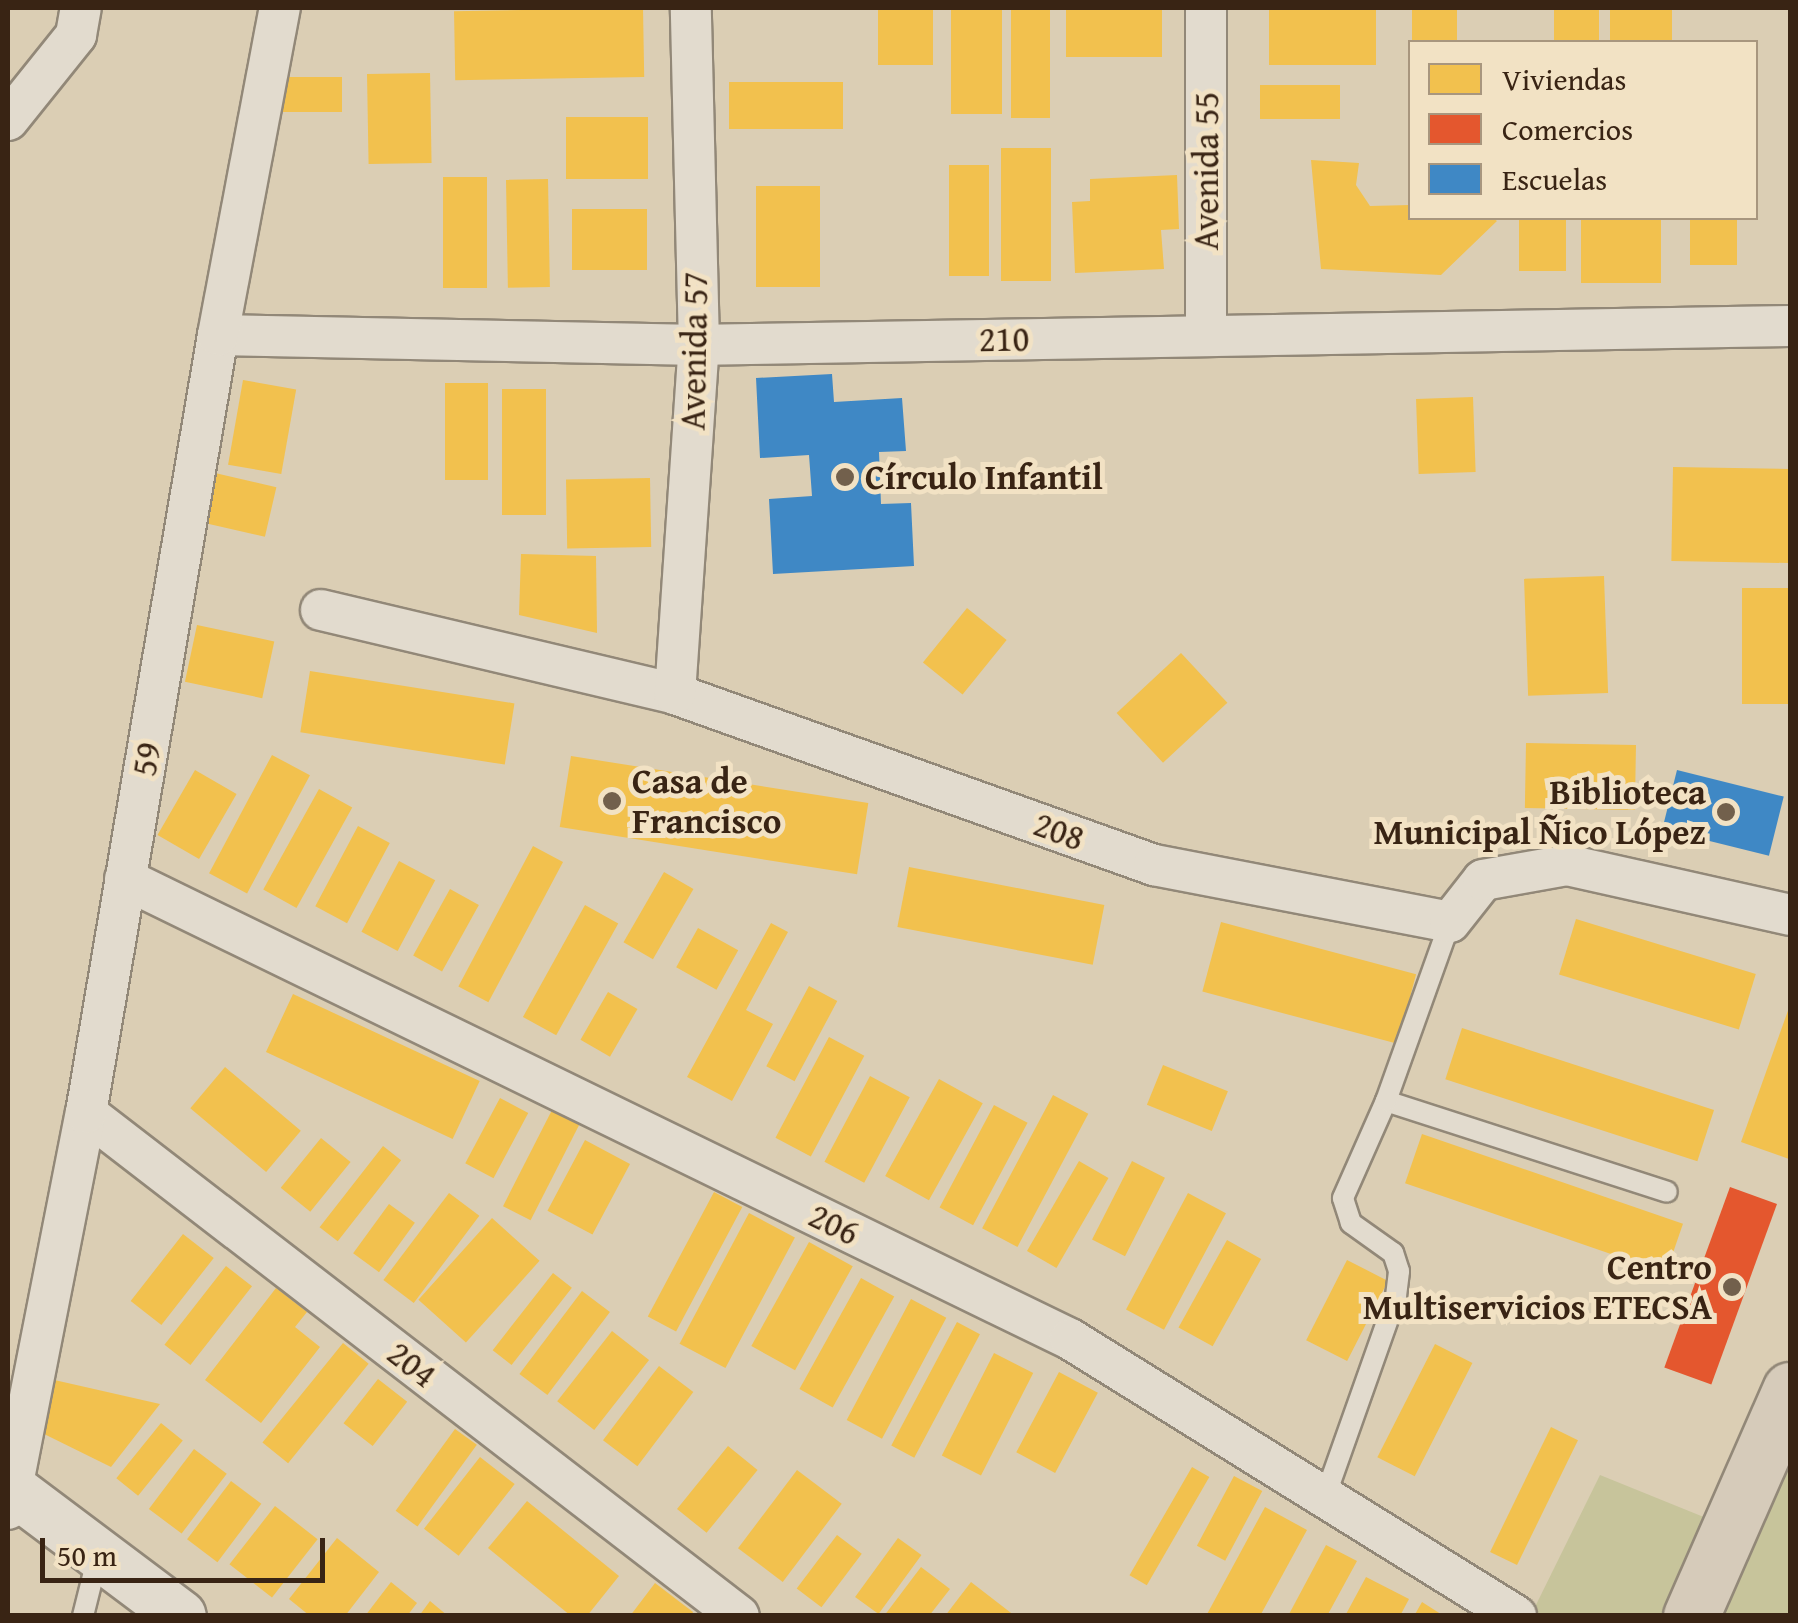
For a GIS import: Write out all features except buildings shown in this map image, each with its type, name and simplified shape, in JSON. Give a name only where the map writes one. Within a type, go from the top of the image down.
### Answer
[{"type":"main road","points":[[1691,1616],[1790,1390]]},
{"type":"street","points":[[8,120],[76,35],[82,8]]},
{"type":"street","name":"59","points":[[9,1495],[86,1113],[218,335],[280,8]]},
{"type":"street","name":"Avenida 57","points":[[675,694],[699,345],[691,8]]},
{"type":"street","name":"Avenida 55","points":[[1206,8],[1206,335]]},
{"type":"street","name":"210","points":[[218,335],[699,345],[1790,326]]},
{"type":"street","name":"208","points":[[321,610],[675,694],[1154,865],[1450,922]]},
{"type":"street","points":[[1450,922],[1483,880],[1568,865],[1790,915]]},
{"type":"street","name":"206","points":[[125,879],[1070,1339],[1516,1616]]},
{"type":"street","name":"204","points":[[86,1113],[739,1616]]},
{"type":"street","points":[[9,1495],[181,1616]]},
{"type":"lane","points":[[1325,1497],[1396,1296],[1399,1271],[1393,1253],[1351,1223],[1343,1198],[1386,1101],[1450,922]]},
{"type":"lane","points":[[1386,1101],[1668,1192]]},
{"type":"lane","points":[[82,1616],[98,1554]]},
{"type":"shaded area","points":[[1790,1453],[1790,1615],[1719,1615]]},
{"type":"shaded area","points":[[1600,1475],[1721,1524],[1670,1615],[1532,1613]]},
{"type":"place","name":"Círculo Infantil","points":[[845,477]]},
{"type":"place","name":"Casa de Francisco","points":[[612,801]]},
{"type":"place","name":"Biblioteca Municipal Ñico López","points":[[1726,812]]},
{"type":"place","name":"Centro Multiservicios ETECSA","points":[[1732,1287]]}]
